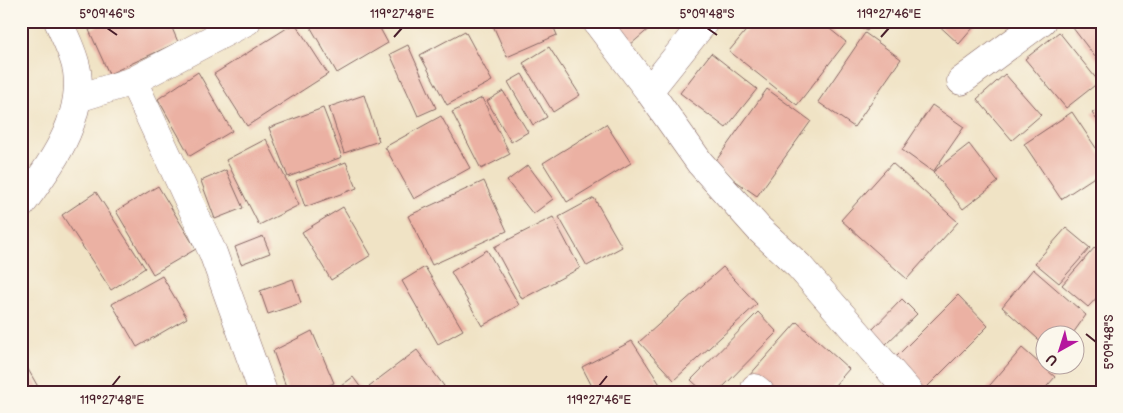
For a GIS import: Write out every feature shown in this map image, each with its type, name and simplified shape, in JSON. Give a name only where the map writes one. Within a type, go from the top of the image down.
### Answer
[{"type":"street","points":[[21,205],[49,169],[69,126],[78,98],[77,71],[71,50],[58,21]]},
{"type":"street","points":[[78,98],[133,81],[247,21]]},
{"type":"street","points":[[596,21],[700,163],[760,228],[799,266],[909,392]]},
{"type":"street","points":[[649,91],[705,21]]},
{"type":"street","points":[[961,81],[1042,21]]},
{"type":"street","points":[[133,81],[212,253],[263,392]]},
{"type":"building","points":[[107,21],[169,21],[178,42],[109,74],[89,30]]},
{"type":"building","points":[[307,21],[376,21],[388,43],[337,73]]},
{"type":"building","points":[[491,21],[551,21],[557,35],[507,57]]},
{"type":"building","points":[[611,21],[658,21],[630,45]]},
{"type":"building","points":[[754,21],[820,21],[846,42],[797,105],[729,51]]},
{"type":"building","points":[[851,21],[873,21],[867,31]]},
{"type":"building","points":[[934,21],[979,21],[959,44]]},
{"type":"building","points":[[1081,21],[1102,21],[1102,66],[1073,28]]},
{"type":"building","points":[[295,23],[328,74],[247,126],[214,74]]},
{"type":"building","points":[[465,31],[492,81],[447,105],[420,55]]},
{"type":"building","points":[[1059,32],[1099,82],[1066,108],[1025,59]]},
{"type":"building","points":[[865,33],[901,59],[854,127],[818,102]]},
{"type":"building","points":[[408,45],[436,108],[418,116],[390,54]]},
{"type":"building","points":[[549,47],[580,95],[553,112],[523,63]]},
{"type":"building","points":[[711,53],[757,89],[726,128],[680,93]]},
{"type":"building","points":[[198,72],[232,131],[190,156],[158,99]]},
{"type":"building","points":[[522,74],[547,117],[533,125],[508,82]]},
{"type":"building","points":[[1005,74],[1041,115],[1012,140],[977,99]]},
{"type":"building","points":[[767,89],[811,121],[757,196],[713,165]]},
{"type":"building","points":[[503,91],[528,132],[511,142],[487,101]]},
{"type":"building","points":[[364,95],[379,141],[344,153],[329,107]]},
{"type":"building","points":[[482,98],[510,154],[481,169],[452,112]]},
{"type":"building","points":[[932,105],[964,127],[933,172],[902,150]]},
{"type":"building","points":[[1102,107],[1102,127],[1092,113]]},
{"type":"building","points":[[323,108],[342,157],[288,177],[269,128]]},
{"type":"building","points":[[1072,112],[1102,157],[1102,172],[1061,199],[1024,144]]},
{"type":"building","points":[[441,116],[470,168],[414,199],[385,147]]},
{"type":"building","points":[[606,124],[631,163],[567,202],[543,163]]},
{"type":"building","points":[[266,139],[299,205],[259,225],[226,160]]},
{"type":"building","points":[[969,144],[998,182],[963,209],[933,172]]},
{"type":"building","points":[[346,162],[357,188],[305,207],[296,181]]},
{"type":"building","points":[[892,163],[958,222],[907,279],[841,220]]},
{"type":"building","points":[[528,165],[553,199],[533,214],[507,181]]},
{"type":"building","points":[[226,170],[243,208],[215,219],[201,181]]},
{"type":"building","points":[[484,181],[507,231],[432,265],[408,216]]},
{"type":"building","points":[[158,186],[196,249],[153,274],[116,211]]},
{"type":"building","points":[[96,192],[145,268],[111,290],[62,215]]},
{"type":"building","points":[[594,198],[622,247],[587,266],[559,217]]},
{"type":"building","points":[[343,207],[371,255],[331,280],[302,232]]},
{"type":"building","points":[[553,217],[580,268],[522,299],[494,247]]},
{"type":"building","points":[[1066,228],[1090,248],[1059,283],[1035,263]]},
{"type":"building","points":[[263,236],[270,253],[241,264],[235,247]]},
{"type":"building","points":[[1095,247],[1102,254],[1102,292],[1088,307],[1062,285]]},
{"type":"building","points":[[487,250],[519,305],[482,326],[451,272]]},
{"type":"building","points":[[425,267],[463,330],[438,344],[402,281]]},
{"type":"building","points":[[723,267],[757,304],[674,380],[639,342]]},
{"type":"building","points":[[1033,269],[1086,315],[1078,326],[1036,326],[1036,337],[1002,307]]},
{"type":"building","points":[[162,276],[187,318],[137,347],[112,304]]},
{"type":"building","points":[[293,279],[301,303],[268,314],[260,291]]},
{"type":"building","points":[[958,295],[988,326],[925,389],[894,359]]},
{"type":"building","points":[[902,299],[917,314],[884,346],[870,332]]},
{"type":"building","points":[[758,312],[777,332],[718,392],[704,392],[691,380]]},
{"type":"building","points":[[797,322],[849,369],[829,392],[765,392],[748,377]]},
{"type":"building","points":[[312,331],[334,383],[313,392],[288,392],[273,351]]},
{"type":"building","points":[[632,341],[661,386],[653,392],[595,392],[582,367]]},
{"type":"building","points":[[1022,348],[1036,360],[1036,376],[1055,377],[1042,392],[984,392]]},
{"type":"building","points":[[417,350],[444,386],[437,392],[374,392],[369,386]]},
{"type":"building","points":[[21,357],[41,392],[21,392]]},
{"type":"building","points":[[353,377],[364,392],[333,392]]}]
